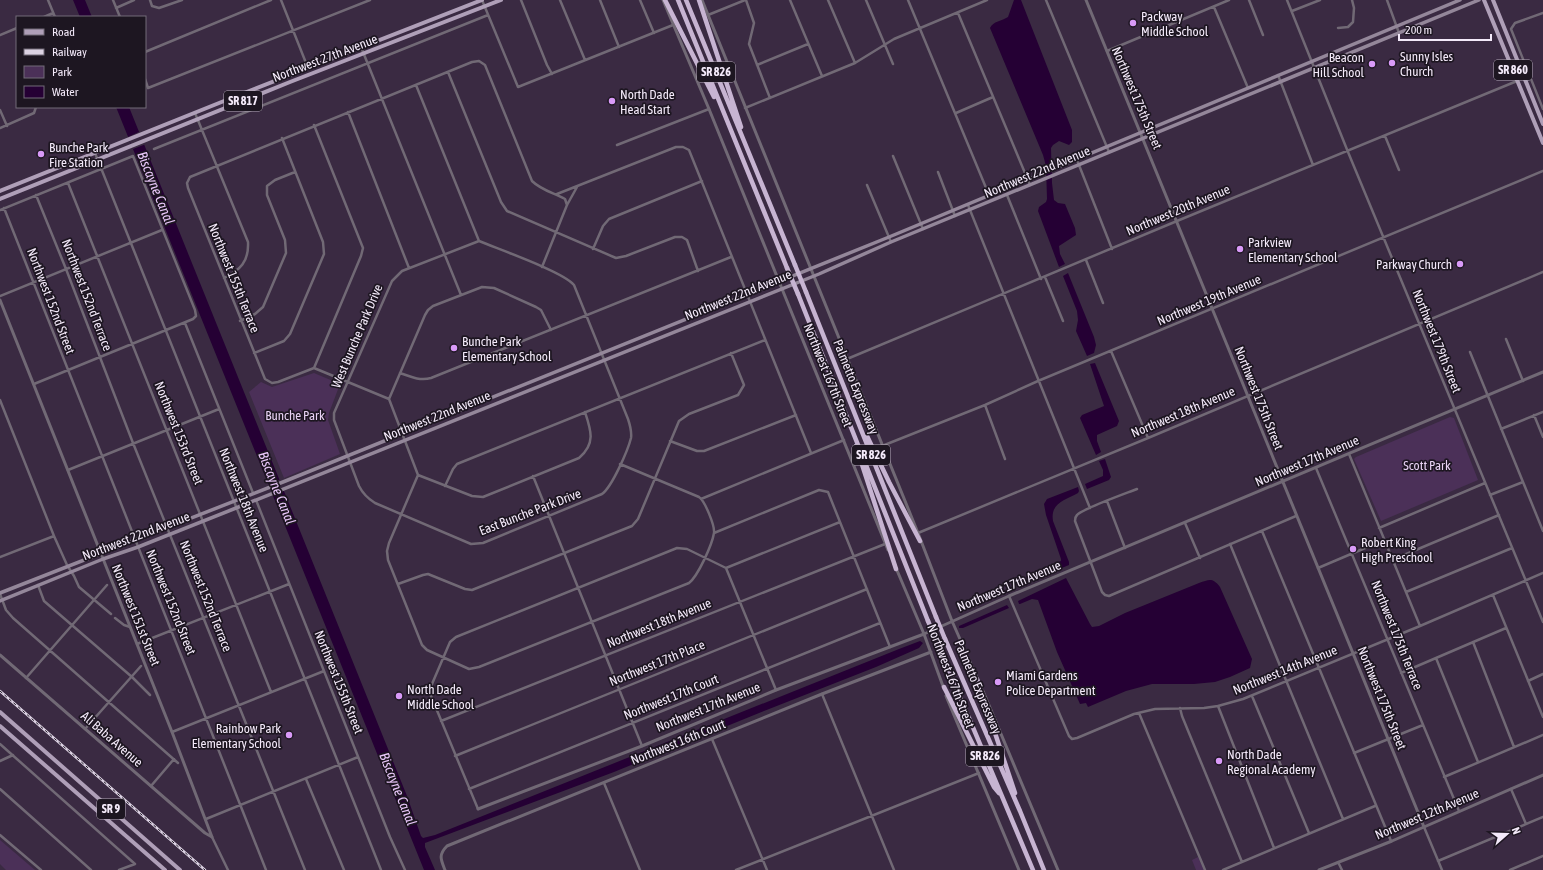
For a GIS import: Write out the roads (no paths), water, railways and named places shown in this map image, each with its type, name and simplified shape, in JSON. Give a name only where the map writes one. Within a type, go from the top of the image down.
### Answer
[{"type":"highway","points":[[664,0],[724,115]]},
{"type":"highway","name":"Palmetto Expressway","points":[[678,0],[798,294],[928,621],[1033,870]]},
{"type":"highway","name":"Palmetto Expressway","points":[[686,0],[850,400],[945,639],[1020,810],[1044,870]]},
{"type":"highway","points":[[699,0],[739,121],[745,144]]},
{"type":"highway","points":[[850,400],[889,482],[920,541]]},
{"type":"highway","points":[[852,429],[859,457],[896,569]]},
{"type":"highway","points":[[977,679],[1020,810]]},
{"type":"highway","points":[[944,687],[994,787],[1003,800]]},
{"type":"main road","name":"Northwest 27th Avenue","points":[[0,191],[482,0]]},
{"type":"main road","name":"Northwest 27th Avenue","points":[[0,199],[277,87],[501,0]]},
{"type":"main road","name":"Northwest 22nd Avenue","points":[[0,593],[100,552],[283,482],[810,268],[888,238],[1460,0]]},
{"type":"main road","name":"Northwest 22nd Avenue","points":[[1,600],[103,559],[204,521],[813,276],[891,242],[970,211],[1479,0]]},
{"type":"main road","name":"SR 860","points":[[1484,0],[1543,143]]},
{"type":"main road","name":"SR 860","points":[[1493,0],[1543,124]]},
{"type":"main road","points":[[1422,16],[1425,23]]},
{"type":"main road","points":[[436,18],[439,25]]},
{"type":"main road","points":[[277,87],[279,84],[306,73],[308,68]]},
{"type":"main road","points":[[1518,81],[1528,88]]},
{"type":"main road","points":[[41,174],[44,181]]},
{"type":"main road","name":"SR 9","points":[[0,712],[180,870]]},
{"type":"main road","name":"SR 9","points":[[0,726],[165,870]]},
{"type":"main road","points":[[149,856],[155,848]]},
{"type":"street","points":[[48,0],[54,16]]},
{"type":"street","points":[[113,0],[120,16]]},
{"type":"street","points":[[116,8],[134,0]]},
{"type":"street","points":[[150,0],[152,6],[158,8],[182,0]]},
{"type":"street","points":[[146,52],[271,0]]},
{"type":"street","points":[[280,0],[294,30],[308,68]]},
{"type":"street","points":[[146,82],[148,88],[370,0]]},
{"type":"street","points":[[482,0],[518,87],[673,25]]},
{"type":"street","points":[[521,0],[552,74]]},
{"type":"street","points":[[560,0],[585,60]]},
{"type":"street","points":[[600,0],[619,47]]},
{"type":"street","points":[[640,0],[654,33]]},
{"type":"street","name":"Northwest 167th Street","points":[[664,0],[885,544],[924,634],[954,715],[1019,870]]},
{"type":"street","name":"Northwest 167th Street","points":[[702,0],[918,533],[952,622],[1058,870]]},
{"type":"street","points":[[708,15],[740,1],[746,0],[754,22],[749,44],[770,98]]},
{"type":"street","points":[[790,0],[822,76]]},
{"type":"street","points":[[828,0],[855,63]]},
{"type":"street","points":[[866,0],[893,64]]},
{"type":"street","points":[[908,0],[990,196]]},
{"type":"street","points":[[745,108],[855,63],[885,46],[894,39],[987,0]]},
{"type":"street","points":[[1046,0],[1109,153]]},
{"type":"street","name":"Northwest 175th Street","points":[[1086,0],[1144,139],[1282,482],[1354,654],[1387,739],[1442,870]]},
{"type":"street","points":[[1107,52],[1229,0]]},
{"type":"street","points":[[1249,0],[1263,35]]},
{"type":"street","name":"Northwest 179th Street","points":[[1287,0],[1348,152],[1543,622]]},
{"type":"street","points":[[1292,11],[1320,0]]},
{"type":"street","points":[[1338,28],[1348,27],[1353,22],[1354,8],[1352,0]]},
{"type":"street","points":[[1387,0],[1399,33]]},
{"type":"street","points":[[1214,7],[1248,88]]},
{"type":"street","points":[[958,12],[1030,186]]},
{"type":"street","points":[[46,16],[53,13]]},
{"type":"street","points":[[1543,14],[1515,23],[1511,27],[1511,31],[1543,109]]},
{"type":"street","name":"Northwest 27th Avenue","points":[[154,149],[488,15]]},
{"type":"street","points":[[0,35],[16,28]]},
{"type":"street","points":[[757,65],[808,44]]},
{"type":"street","points":[[361,47],[460,295]]},
{"type":"street","points":[[216,165],[472,62],[479,61],[485,65],[532,181],[536,185],[564,198],[570,198]]},
{"type":"street","points":[[448,72],[504,208],[511,214],[610,256],[621,257],[675,237],[682,237],[687,240],[698,271]]},
{"type":"street","points":[[1278,75],[1313,165]]},
{"type":"street","name":"Northwest 20th Avenue","points":[[847,359],[1518,81]]},
{"type":"street","points":[[416,85],[479,241],[542,267],[570,281],[574,285],[604,360]]},
{"type":"street","points":[[956,113],[993,97]]},
{"type":"street","points":[[0,128],[34,113],[36,108]]},
{"type":"street","points":[[617,145],[709,109]]},
{"type":"street","points":[[0,110],[7,126]]},
{"type":"street","points":[[348,112],[409,268]]},
{"type":"street","points":[[195,113],[248,242],[248,251],[241,268],[224,278]]},
{"type":"street","points":[[314,126],[363,248],[362,256],[314,368],[389,399]]},
{"type":"street","points":[[1385,136],[1399,170]]},
{"type":"street","points":[[254,353],[284,341],[290,334],[324,254],[323,242],[282,138]]},
{"type":"street","points":[[557,194],[676,147],[686,148],[691,154],[731,257],[811,453]]},
{"type":"street","name":"Northwest 18th Avenue","points":[[95,153],[381,870]]},
{"type":"street","points":[[0,210],[133,156],[195,310],[196,316],[185,323],[34,384]]},
{"type":"street","points":[[892,156],[923,230]]},
{"type":"street","points":[[1077,160],[1112,249]]},
{"type":"street","name":"Northwest 155th Terrace","points":[[216,165],[193,175],[188,179],[188,188],[262,374],[269,382],[278,382],[314,368]]},
{"type":"street","name":"Northwest 19th Avenue","points":[[882,446],[985,405],[1038,381],[1543,171]]},
{"type":"street","points":[[240,321],[255,314],[263,307],[286,253],[285,240],[267,195],[267,186],[275,180],[295,172]]},
{"type":"street","points":[[938,172],[956,216]]},
{"type":"street","points":[[593,249],[603,226],[609,219],[702,181]]},
{"type":"street","name":"Northwest 153rd Street","points":[[68,183],[168,430],[271,692]]},
{"type":"street","points":[[867,185],[888,238],[891,242]]},
{"type":"street","points":[[542,267],[570,198],[578,186]]},
{"type":"street","points":[[571,188],[574,192]]},
{"type":"street","points":[[562,192],[567,205]]},
{"type":"street","name":"Northwest 152nd Terrace","points":[[36,195],[133,443],[171,534],[305,870]]},
{"type":"street","points":[[1007,195],[1041,279]]},
{"type":"street","points":[[968,205],[1090,508]]},
{"type":"street","name":"Northwest 152nd Street","points":[[4,208],[266,870]]},
{"type":"street","points":[[0,296],[162,230]]},
{"type":"street","name":"West Bunche Park Drive","points":[[350,462],[334,420],[334,413],[392,281],[397,275],[409,268],[479,241]]},
{"type":"street","points":[[400,373],[424,380],[431,378],[731,257]]},
{"type":"street","points":[[1086,260],[1103,303]]},
{"type":"street","name":"Northwest 18th Avenue","points":[[918,533],[1543,272]]},
{"type":"street","points":[[1045,277],[1062,321]]},
{"type":"street","points":[[551,330],[541,310],[494,288],[482,287],[433,306],[425,315],[389,399],[418,475],[387,551],[388,560],[422,645],[427,650],[443,658],[469,668],[479,667],[689,583],[697,574],[714,533],[714,527],[701,499],[620,464]]},
{"type":"street","name":"Northwest 151st Street","points":[[0,300],[172,732],[212,837],[228,870]]},
{"type":"street","points":[[185,323],[253,493]]},
{"type":"street","points":[[1506,339],[1523,381]]},
{"type":"street","points":[[445,486],[457,464],[765,340]]},
{"type":"street","points":[[1111,351],[1148,438]]},
{"type":"street","points":[[1470,352],[1543,531]]},
{"type":"street","points":[[398,584],[423,574],[428,574],[465,589],[472,590],[632,526],[638,519],[679,421],[685,416],[738,395],[744,385],[731,353]]},
{"type":"street","name":"East Bunche Park Drive","points":[[350,462],[359,486],[368,499],[374,504],[402,514],[471,544],[483,543],[602,494],[610,486],[629,442],[631,431],[628,419],[604,360]]},
{"type":"street","name":"Northwest 17th Avenue","points":[[478,809],[642,746],[776,690],[924,634],[1009,596],[1543,372]]},
{"type":"street","points":[[0,400],[67,565],[79,587],[111,614]]},
{"type":"street","points":[[985,405],[1005,459]]},
{"type":"street","points":[[68,470],[219,409]]},
{"type":"street","points":[[418,475],[472,496],[483,496],[582,456],[586,451],[592,433],[584,412]]},
{"type":"street","points":[[1501,429],[1543,412]]},
{"type":"street","points":[[670,441],[697,451],[704,451],[796,415]]},
{"type":"street","points":[[1534,415],[1543,437]]},
{"type":"street","points":[[701,499],[844,440]]},
{"type":"street","points":[[1349,454],[1420,626]]},
{"type":"street","name":"Northwest 175th Terrace","points":[[1316,468],[1459,811]]},
{"type":"street","points":[[533,476],[642,746]]},
{"type":"street","points":[[1490,495],[1523,482]]},
{"type":"street","points":[[1379,528],[1485,483]]},
{"type":"street","points":[[1137,489],[1090,508],[1075,517],[1075,521],[1090,563],[1102,592],[1105,595],[1109,596],[1296,516]]},
{"type":"street","points":[[714,533],[819,490],[828,492],[890,647]]},
{"type":"street","name":"Northwest 155th Street","points":[[256,500],[358,758],[405,870]]},
{"type":"street","points":[[1107,501],[1125,548]]},
{"type":"street","points":[[1392,560],[1499,515]]},
{"type":"street","points":[[726,568],[840,522]]},
{"type":"street","points":[[1185,523],[1200,558]]},
{"type":"street","points":[[1262,530],[1375,806],[1391,841]]},
{"type":"street","points":[[0,557],[54,536]]},
{"type":"street","points":[[1318,568],[1384,540]]},
{"type":"street","name":"Northwest 18th Avenue","points":[[441,721],[885,544]]},
{"type":"street","points":[[1230,544],[1343,819]]},
{"type":"street","points":[[478,809],[431,696],[431,690],[450,642],[456,637],[678,548],[687,549],[726,568],[776,690]]},
{"type":"street","points":[[1406,592],[1512,548]]},
{"type":"street","name":"Northwest 14th Avenue","points":[[1009,596],[1069,736],[1072,739],[1139,713],[1155,709],[1218,706],[1252,696],[1319,667],[1388,640],[1543,573]]},
{"type":"street","points":[[137,644],[289,584]]},
{"type":"street","points":[[38,585],[44,602],[132,677],[150,695]]},
{"type":"street","points":[[26,678],[107,585]]},
{"type":"street","name":"Northwest 17th Place","points":[[455,756],[867,589]]},
{"type":"street","points":[[0,593],[1,600],[6,610],[13,618],[178,763]]},
{"type":"street","points":[[1493,595],[1543,717]]},
{"type":"street","points":[[1539,613],[1543,612]]},
{"type":"street","points":[[115,618],[124,625],[130,627]]},
{"type":"street","name":"Northwest 17th Court","points":[[469,789],[880,623]]},
{"type":"street","points":[[1401,673],[1506,628]]},
{"type":"street","points":[[1473,642],[1514,747]]},
{"type":"street","name":"Northwest 16th Court","points":[[445,870],[440,858],[442,851],[446,846],[822,694],[931,652]]},
{"type":"street","name":"Ali Baba Avenue","points":[[0,655],[85,730],[205,833],[212,837]]},
{"type":"street","points":[[1436,658],[1478,762]]},
{"type":"street","points":[[85,730],[142,666]]},
{"type":"street","points":[[172,732],[324,670]]},
{"type":"street","points":[[1528,681],[1543,674]]},
{"type":"street","points":[[822,694],[894,870]]},
{"type":"street","points":[[1252,696],[1309,833]]},
{"type":"street","points":[[1218,706],[1274,848]]},
{"type":"street","points":[[1180,708],[1242,862]]},
{"type":"street","points":[[1139,713],[1205,870]]},
{"type":"street","points":[[1354,753],[1423,724]]},
{"type":"street","points":[[1444,777],[1543,735]]},
{"type":"street","points":[[712,739],[766,870]]},
{"type":"street","points":[[0,744],[135,864],[119,870]]},
{"type":"street","points":[[0,761],[13,756]]},
{"type":"street","points":[[206,819],[358,758]]},
{"type":"street","points":[[151,786],[174,759]]},
{"type":"street","points":[[736,870],[979,773]]},
{"type":"street","name":"Northwest 12th Avenue","points":[[1319,870],[1543,776]]},
{"type":"street","points":[[306,779],[344,870]]},
{"type":"street","points":[[604,783],[640,870]]},
{"type":"street","points":[[0,789],[92,870]]},
{"type":"street","points":[[1511,789],[1526,824]]},
{"type":"street","points":[[1223,870],[1375,806]]},
{"type":"street","points":[[1438,861],[1543,817]]},
{"type":"street","points":[[0,835],[41,870]]},
{"type":"street","points":[[1510,870],[1543,856]]},
{"type":"street","points":[[1338,862],[1342,870]]},
{"type":"water","points":[[73,0],[85,0],[92,16],[80,16]]},
{"type":"water","points":[[1014,0],[1021,0],[1072,130],[1072,142],[1069,145],[1059,141],[1051,148],[1054,200],[1058,203],[1065,204],[1075,228],[1076,235],[1059,246],[1060,254],[1065,264],[1059,267],[1038,211],[1039,207],[1046,202],[1047,199],[1046,166],[1043,155],[990,28],[995,22],[1008,17]]},
{"type":"water","name":"Biscayne Canal","points":[[116,108],[129,108],[423,838],[435,835],[899,649],[920,641],[923,643],[919,648],[876,667],[614,772],[425,843],[425,847],[435,870],[424,870]]},
{"type":"water","points":[[1068,273],[1096,345],[1094,353],[1087,356],[1076,331],[1078,320],[1077,311],[1063,276]]},
{"type":"water","points":[[1095,363],[1119,421],[1117,426],[1097,435],[1097,441],[1101,452],[1096,455],[1080,418],[1082,415],[1104,406],[1090,364]]},
{"type":"water","points":[[1105,459],[1111,477],[1109,480],[1087,489],[1085,484],[1103,476],[1103,470],[1099,461]]},
{"type":"water","points":[[1078,487],[1078,493],[1064,500],[1056,506],[1054,510],[1053,521],[1069,562],[1069,565],[1057,570],[1054,566],[1055,563],[1061,561],[1061,559],[1046,515],[1044,504],[1047,499]]},
{"type":"water","points":[[1066,578],[1092,627],[1099,626],[1125,613],[1199,583],[1208,580],[1215,582],[1220,587],[1252,659],[1250,668],[1215,682],[1194,684],[1152,684],[1126,691],[1088,707],[1086,703],[1080,704],[1057,652],[1038,600],[1032,599],[1020,604],[1018,601]]},
{"type":"water","points":[[1007,605],[1009,608],[963,628],[959,628],[959,626]]},
{"type":"railway","points":[[0,691],[205,870]]},
{"type":"place","name":"Packway Middle School","points":[[1133,23]]},
{"type":"place","name":"Sunny Isles Church","points":[[1392,63]]},
{"type":"place","name":"Beacon Hill School","points":[[1372,64]]},
{"type":"place","name":"North Dade Head Start","points":[[612,101]]},
{"type":"place","name":"Bunche Park Fire Station","points":[[41,154]]},
{"type":"place","name":"Parkview Elementary School","points":[[1240,249]]},
{"type":"place","name":"Parkway Church","points":[[1460,264]]},
{"type":"place","name":"Bunche Park Elementary School","points":[[454,348]]},
{"type":"place","name":"Robert King High Preschool","points":[[1353,549]]},
{"type":"place","name":"Miami Gardens Police Department","points":[[998,682]]},
{"type":"place","name":"North Dade Middle School","points":[[399,696]]},
{"type":"place","name":"Rainbow Park Elementary School","points":[[289,735]]},
{"type":"place","name":"North Dade Regional Academy","points":[[1219,761]]},
{"type":"park label","name":"Bunche Park","points":[[295,415]]},
{"type":"park label","name":"Scott Park","points":[[1427,465]]}]
